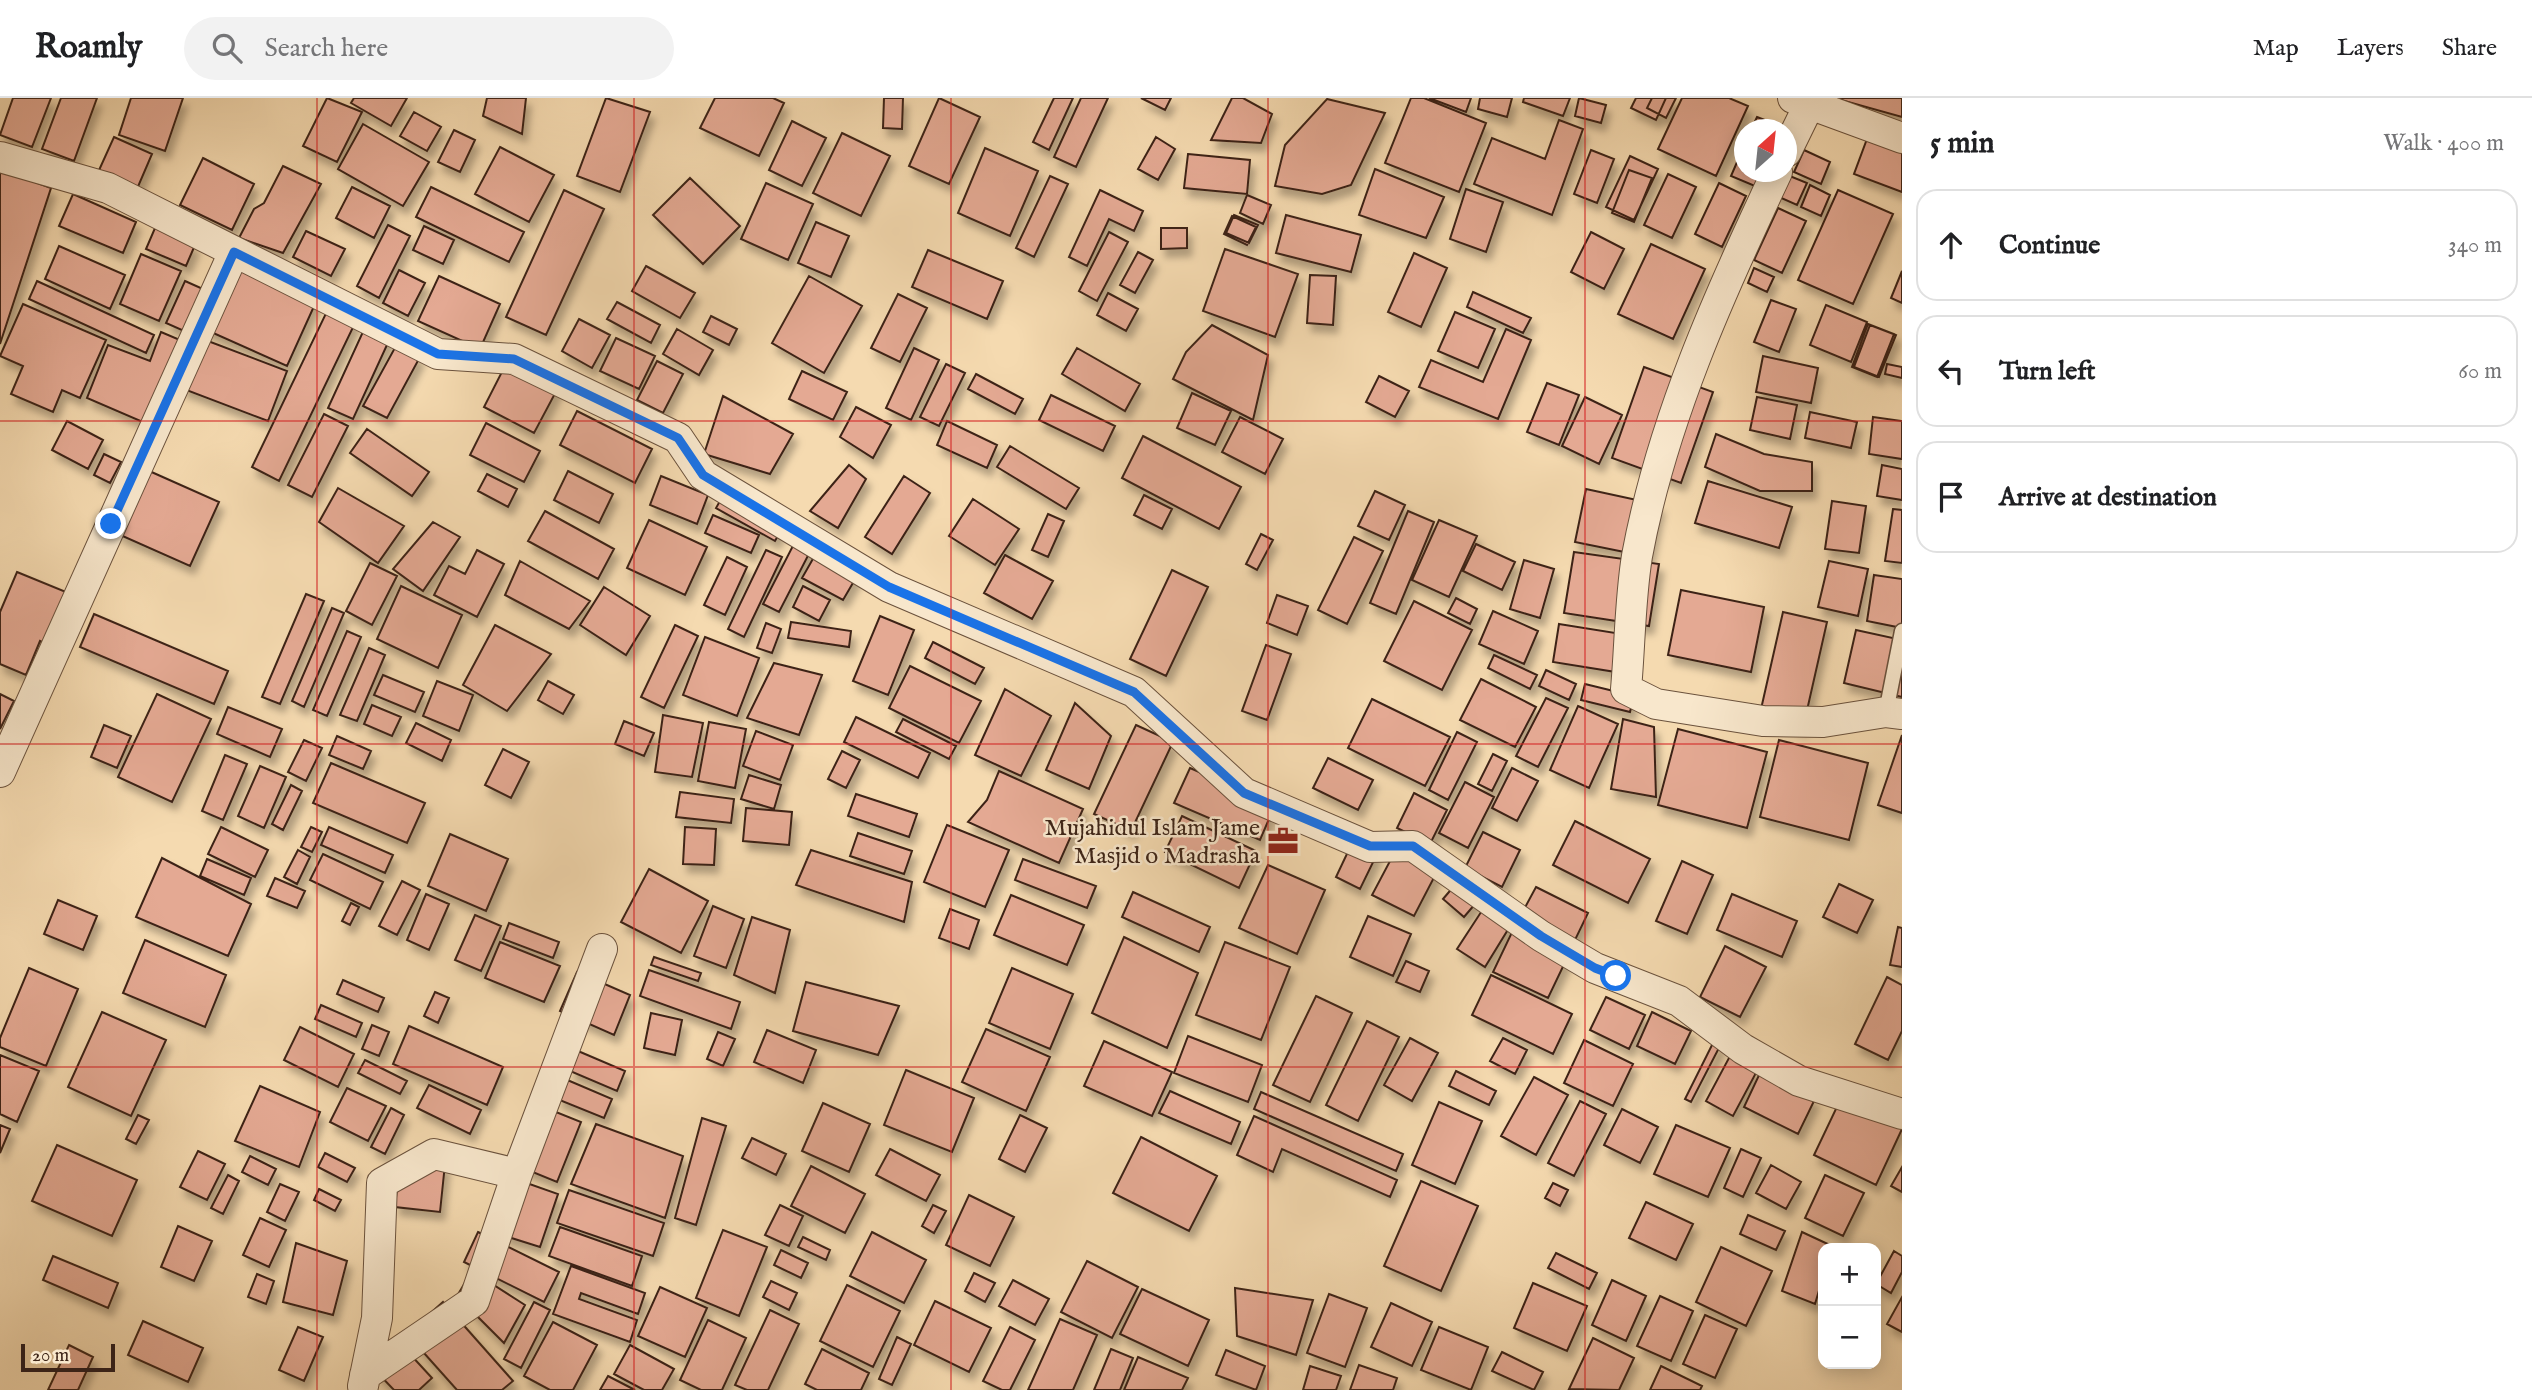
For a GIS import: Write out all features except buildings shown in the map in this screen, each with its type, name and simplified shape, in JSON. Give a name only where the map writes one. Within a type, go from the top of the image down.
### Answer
[{"type":"street","points":[[1796,119],[1801,102],[1902,138]]},
{"type":"street","points":[[0,157],[108,188],[438,354],[514,359],[678,438],[703,475],[889,587],[1134,692],[1244,793],[1370,846],[1413,846],[1541,936],[1595,968],[1679,1001],[1743,1049],[1799,1081],[1902,1114]]},
{"type":"street","points":[[1772,182],[1735,261],[1674,411],[1637,557],[1626,689],[1656,704],[1763,721],[1824,722],[1894,713]]},
{"type":"street","points":[[0,772],[234,252]]},
{"type":"street","points":[[364,1383],[474,1301],[517,1174],[602,949]]},
{"type":"street","points":[[364,1383],[377,1318],[383,1183],[434,1154],[517,1174]]},
{"type":"lane","points":[[1894,713],[1902,631]]},
{"type":"place","name":"Mujahidul Islam Jame Masjid o Madrasha","points":[[1283,841]]},
{"type":"route","points":[[111,524],[234,252],[438,354],[514,359],[678,438],[703,475],[889,587],[1134,692],[1244,793],[1370,846],[1413,846],[1541,936],[1595,968],[1616,976]]}]
